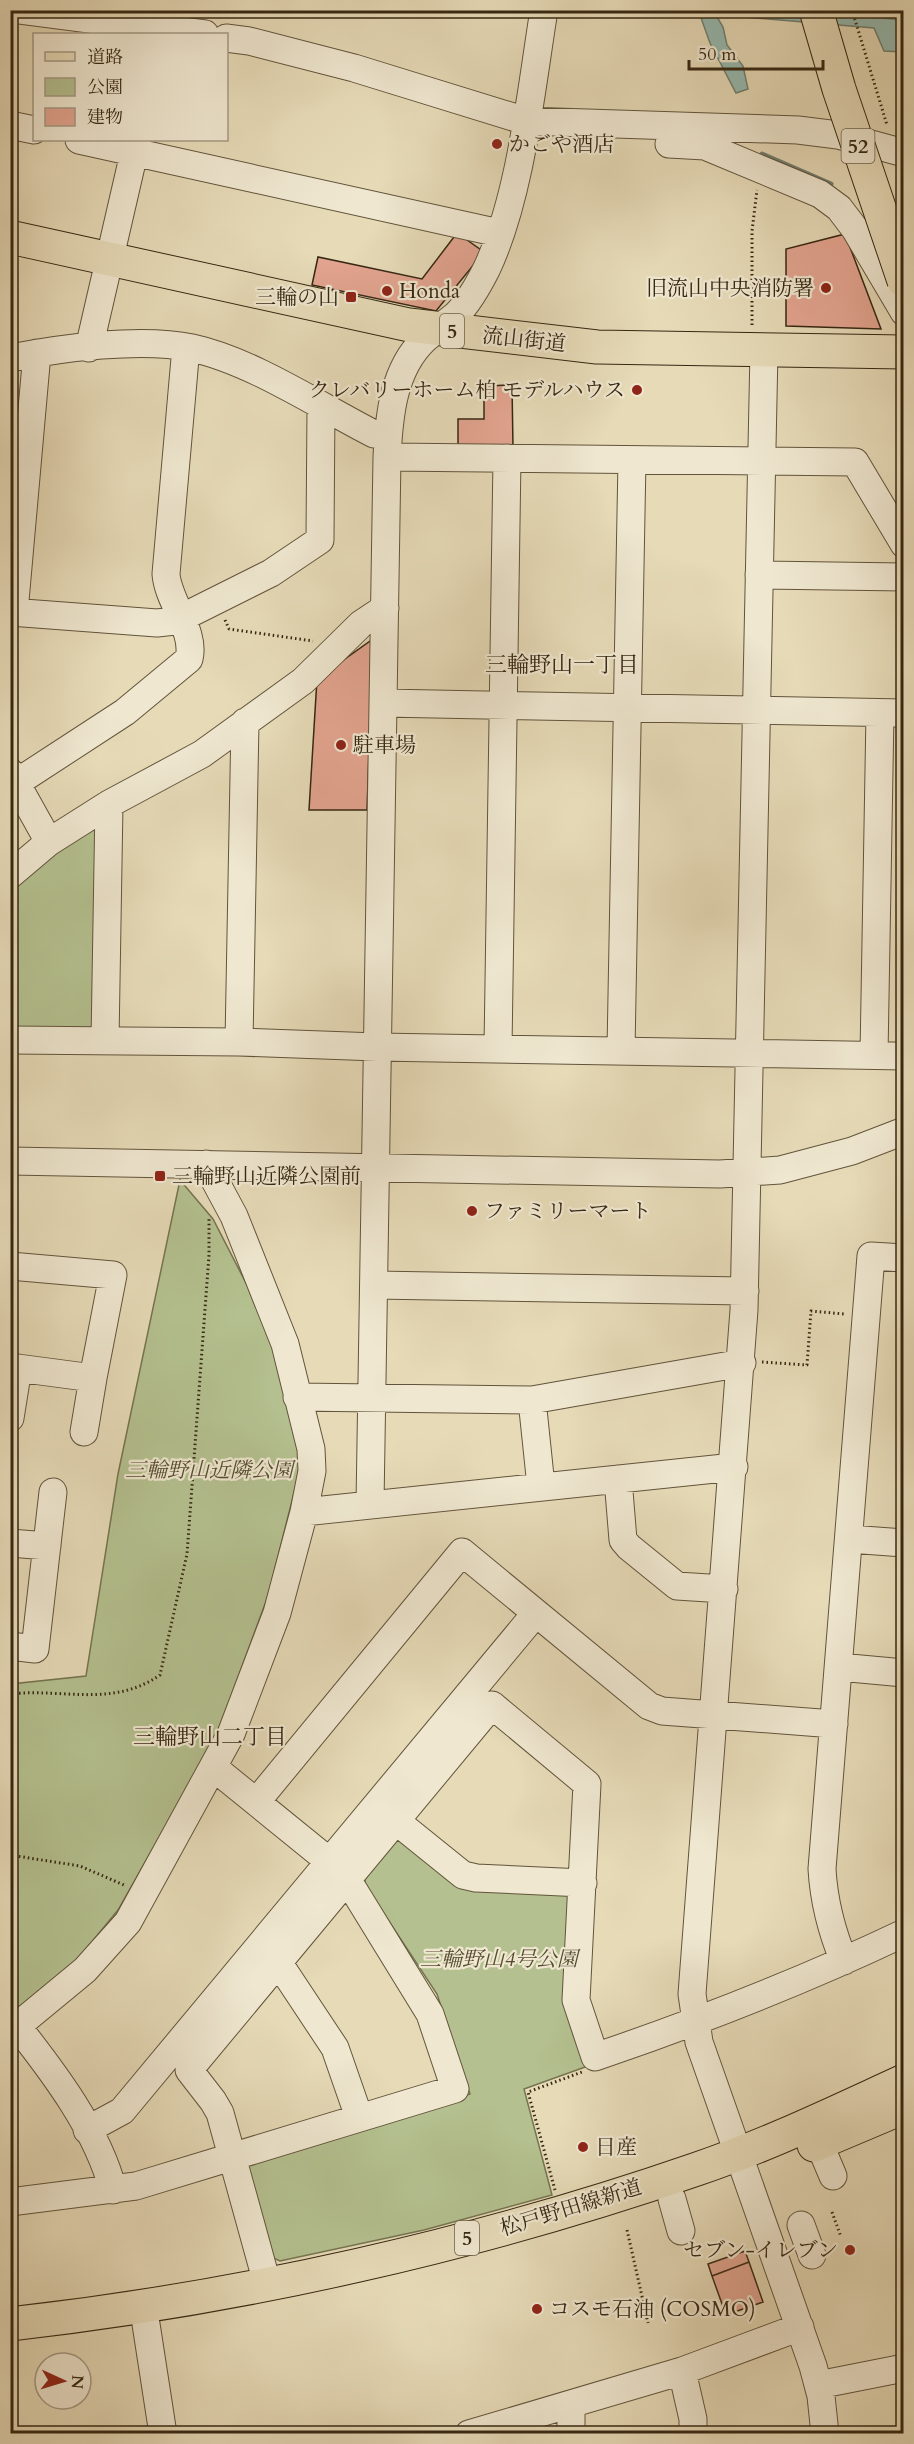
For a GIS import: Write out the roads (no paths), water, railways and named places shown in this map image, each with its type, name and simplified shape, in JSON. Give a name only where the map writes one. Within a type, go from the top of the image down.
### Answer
[{"type":"main road","name":"52","points":[[816,10],[838,89],[903,281]]},
{"type":"main road","name":"流山街道","points":[[10,237],[409,325],[439,329],[597,347],[758,342],[903,352]]},
{"type":"main road","name":"松戸野田線新道","points":[[10,2345],[274,2304],[534,2244],[672,2199],[903,2081]]},
{"type":"main road","name":"松戸野田線新道","points":[[10,2324],[267,2283],[432,2247],[561,2212],[698,2169],[742,2163],[819,2143],[903,2107]]},
{"type":"street","points":[[20,10],[160,31],[190,33]]},
{"type":"street","points":[[370,1504],[387,446],[391,406],[398,382],[424,340],[460,311],[488,266],[511,194],[526,121],[544,10]]},
{"type":"street","points":[[228,38],[249,41],[354,68],[526,121],[798,130],[838,135],[899,152]]},
{"type":"street","points":[[564,124],[586,137],[596,139],[705,146],[820,194],[839,208],[855,229],[903,312]]},
{"type":"street","points":[[10,125],[33,130]]},
{"type":"street","points":[[91,141],[136,145],[499,233]]},
{"type":"street","points":[[89,348],[136,145]]},
{"type":"street","points":[[758,342],[761,461],[745,1292],[747,1362],[734,1467],[692,1994],[699,2042],[800,2328],[818,2385],[825,2433]]},
{"type":"street","points":[[321,407],[321,540],[271,573],[181,619],[157,623],[12,612],[24,355],[89,348],[151,344],[186,347],[225,358],[374,434],[387,446],[507,458],[855,462],[903,544]]},
{"type":"street","points":[[49,842],[14,777],[125,712],[184,666],[189,659],[190,648],[181,619],[168,590],[166,574],[186,347]]},
{"type":"street","points":[[498,1048],[507,458]]},
{"type":"street","points":[[621,1050],[632,460]]},
{"type":"street","points":[[759,575],[903,577]]},
{"type":"street","points":[[10,875],[49,842],[109,804],[202,753],[303,681],[361,624],[385,608]]},
{"type":"street","points":[[384,703],[628,706],[892,713],[874,1055]]},
{"type":"street","points":[[238,1042],[245,722]]},
{"type":"street","points":[[105,1041],[109,804]]},
{"type":"street","points":[[10,1040],[238,1042],[377,1047],[903,1056]]},
{"type":"street","points":[[10,1161],[720,1174],[780,1170],[852,1151],[903,1131]]},
{"type":"street","points":[[113,2190],[108,2167],[63,2085],[14,2029],[85,1970],[128,1922],[231,1734],[277,1613],[304,1512],[312,1471],[311,1449],[285,1344],[234,1216],[206,1164]]},
{"type":"street","points":[[844,1961],[831,1932],[826,1912],[822,1869],[871,1256],[903,1258]]},
{"type":"street","points":[[10,1266],[113,1275],[84,1431]]},
{"type":"street","points":[[374,1285],[745,1292]]},
{"type":"street","points":[[297,1397],[370,1396],[532,1400],[747,1362]]},
{"type":"street","points":[[10,1418],[14,1367],[93,1378]]},
{"type":"street","points":[[532,1400],[541,1486]]},
{"type":"street","points":[[304,1512],[734,1467]]},
{"type":"street","points":[[618,1479],[623,1540],[629,1547],[677,1586],[724,1590]]},
{"type":"street","points":[[10,1646],[35,1649],[53,1492]]},
{"type":"street","points":[[849,1539],[903,1543]]},
{"type":"street","points":[[10,1543],[47,1546]]},
{"type":"street","points":[[257,1800],[462,1551],[649,1706],[662,1711],[834,1724]]},
{"type":"street","points":[[267,2283],[220,2114],[189,2070],[278,1962],[338,1871],[536,1612]]},
{"type":"street","points":[[839,1667],[903,1673]]},
{"type":"street","points":[[87,2130],[122,2111],[338,1871],[396,1821],[492,1705],[587,1784],[576,2000],[595,2057],[695,2023],[844,1961],[903,1933]]},
{"type":"street","points":[[12,2200],[136,2186],[455,2089],[430,2013],[338,1871],[257,1800],[213,1767]]},
{"type":"street","points":[[396,1821],[463,1875],[476,1878],[583,1883]]},
{"type":"street","points":[[278,1962],[335,2048],[359,2117]]},
{"type":"street","points":[[819,2143],[833,2176]]},
{"type":"street","points":[[672,2199],[681,2230]]},
{"type":"street","points":[[768,2238],[799,2226],[812,2255]]},
{"type":"street","points":[[146,2324],[164,2433]]},
{"type":"street","points":[[480,2432],[682,2371],[800,2328]]},
{"type":"street","points":[[818,2385],[903,2368]]},
{"type":"street","points":[[682,2371],[693,2419],[693,2433]]},
{"type":"street","points":[[571,2404],[572,2433]]},
{"type":"water","points":[[693,11],[804,11],[903,20],[902,52],[884,51],[874,28],[720,15],[717,17],[723,27],[727,45],[743,66],[748,89],[736,93],[710,43],[700,15]]},
{"type":"waterway","points":[[762,154],[831,184]]},
{"type":"place","name":"かごや酒店","points":[[497,144]]},
{"type":"place","name":"旧流山中央消防署","points":[[826,288]]},
{"type":"place","name":"Honda","points":[[387,291]]},
{"type":"place","name":"三輪の山","points":[[351,297]]},
{"type":"place","name":"クレバリーホーム柏 モデルハウス","points":[[637,390]]},
{"type":"place","name":"駐車場","points":[[341,745]]},
{"type":"place","name":"三輪野山近隣公園前","points":[[160,1176]]},
{"type":"place","name":"ファミリーマート","points":[[472,1211]]},
{"type":"place","name":"日産","points":[[583,2147]]},
{"type":"place","name":"セブン-イレブン","points":[[850,2250]]},
{"type":"place","name":"コスモ石油 (COSMO)","points":[[537,2309]]},
{"type":"district","name":"三輪野山一丁目","points":[[562,665]]},
{"type":"district","name":"三輪野山二丁目","points":[[210,1737]]},
{"type":"park label","name":"三輪野山近隣公園","points":[[209,1470]]},
{"type":"park label","name":"三輪野山4号公園","points":[[499,1959]]}]
